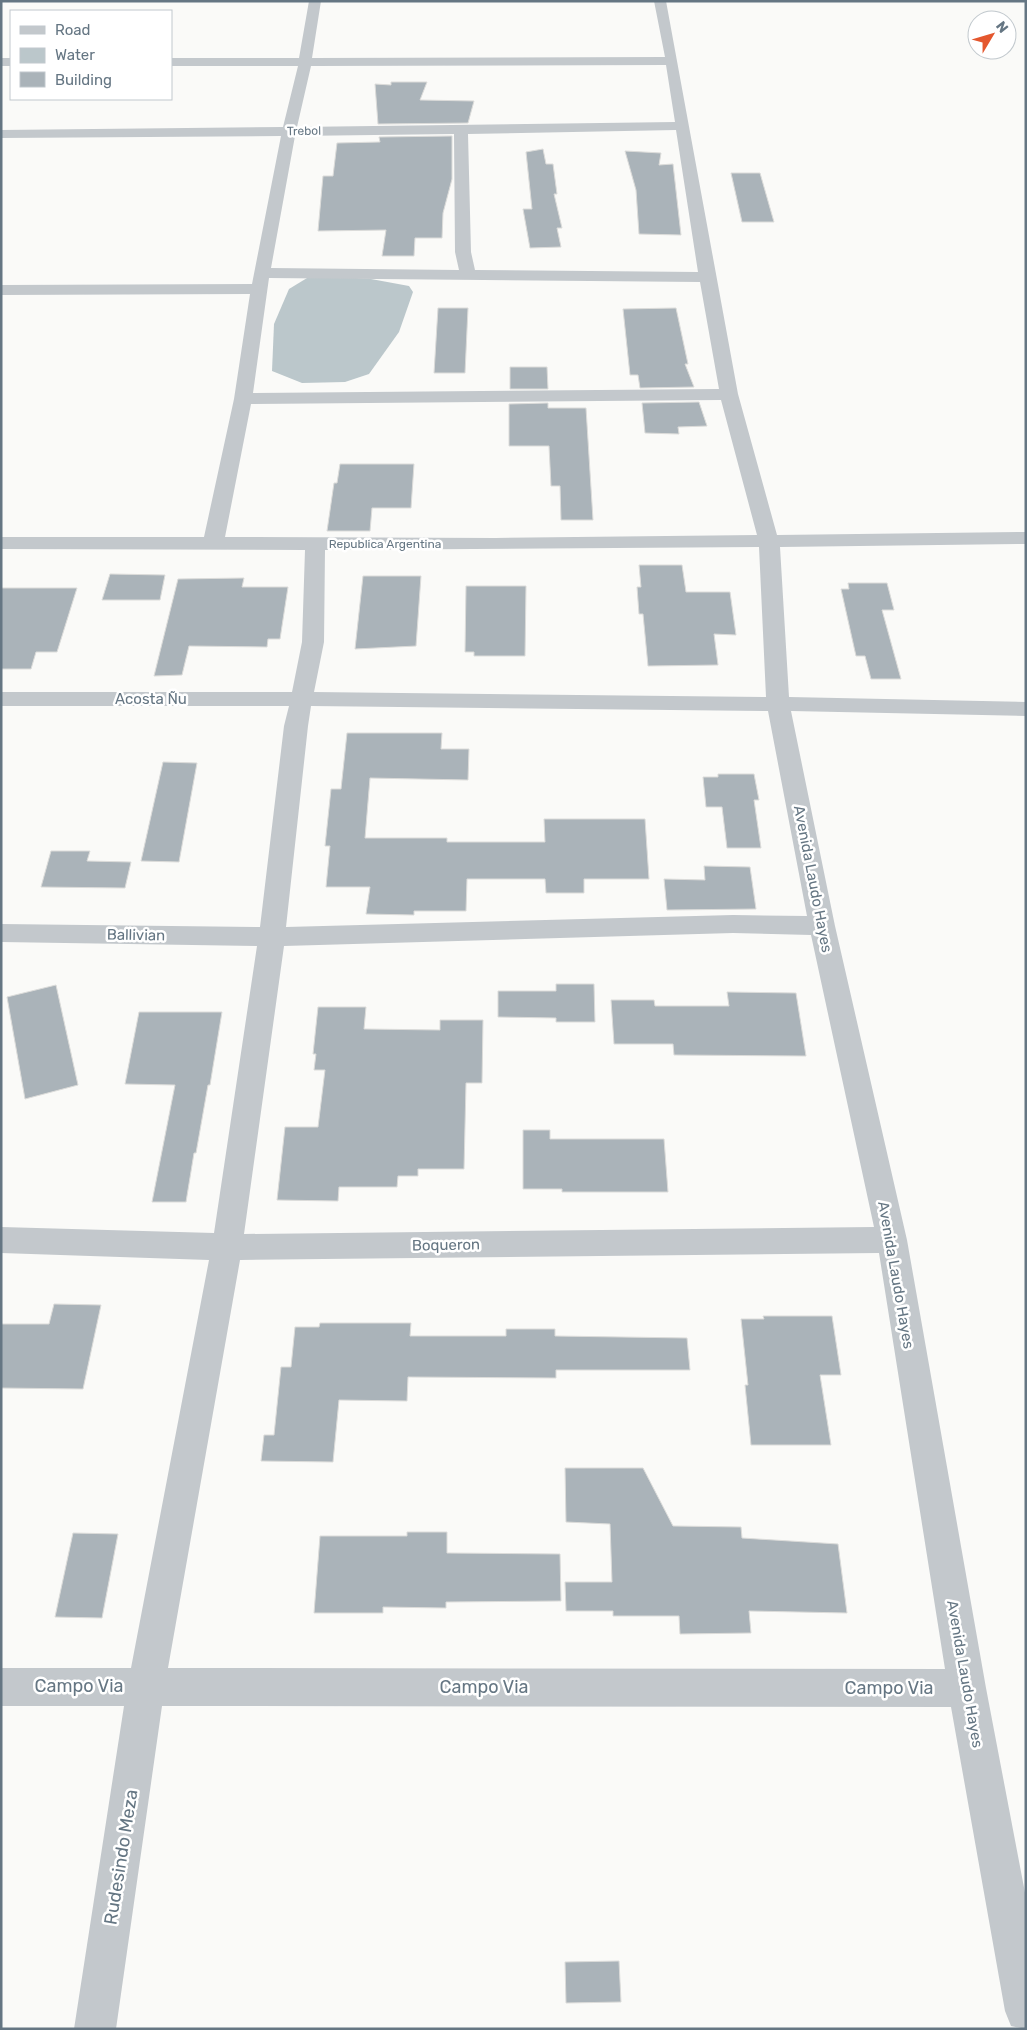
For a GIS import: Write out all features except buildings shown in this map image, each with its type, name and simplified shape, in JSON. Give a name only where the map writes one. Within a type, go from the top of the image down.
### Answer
[{"type":"street","points":[[213,544],[243,399],[261,281],[289,132],[305,62],[315,1]]},
{"type":"street","name":"Avenida Laudo Hayes","points":[[660,1],[672,60],[707,277],[729,394],[769,541],[778,703],[822,926],[892,1240],[967,1688],[1026,2011]]},
{"type":"street","points":[[172,62],[672,60]]},
{"type":"street","name":"Trebol","points":[[1,134],[683,126]]},
{"type":"street","points":[[462,130],[463,252],[468,274]]},
{"type":"street","points":[[1,290],[468,274],[707,277]]},
{"type":"street","points":[[243,399],[729,394]]},
{"type":"street","name":"Republica Argentina","points":[[1,543],[315,544],[1026,538]]},
{"type":"street","name":"Rudesindo Meza","points":[[95,2029],[146,1686],[227,1247],[272,937],[300,698],[313,642],[315,544]]},
{"type":"street","name":"Acosta Ñu","points":[[1,700],[300,698],[778,703],[1026,709]]},
{"type":"street","name":"Ballivian","points":[[1,933],[272,937],[733,924],[822,926]]},
{"type":"street","name":"Boqueron","points":[[1,1240],[227,1247],[892,1240]]},
{"type":"street","name":"Campo Via","points":[[1,1687],[967,1688]]},
{"type":"water","points":[[312,275],[371,279],[409,286],[413,292],[399,332],[369,374],[345,382],[302,383],[272,371],[274,324],[289,289]]}]
